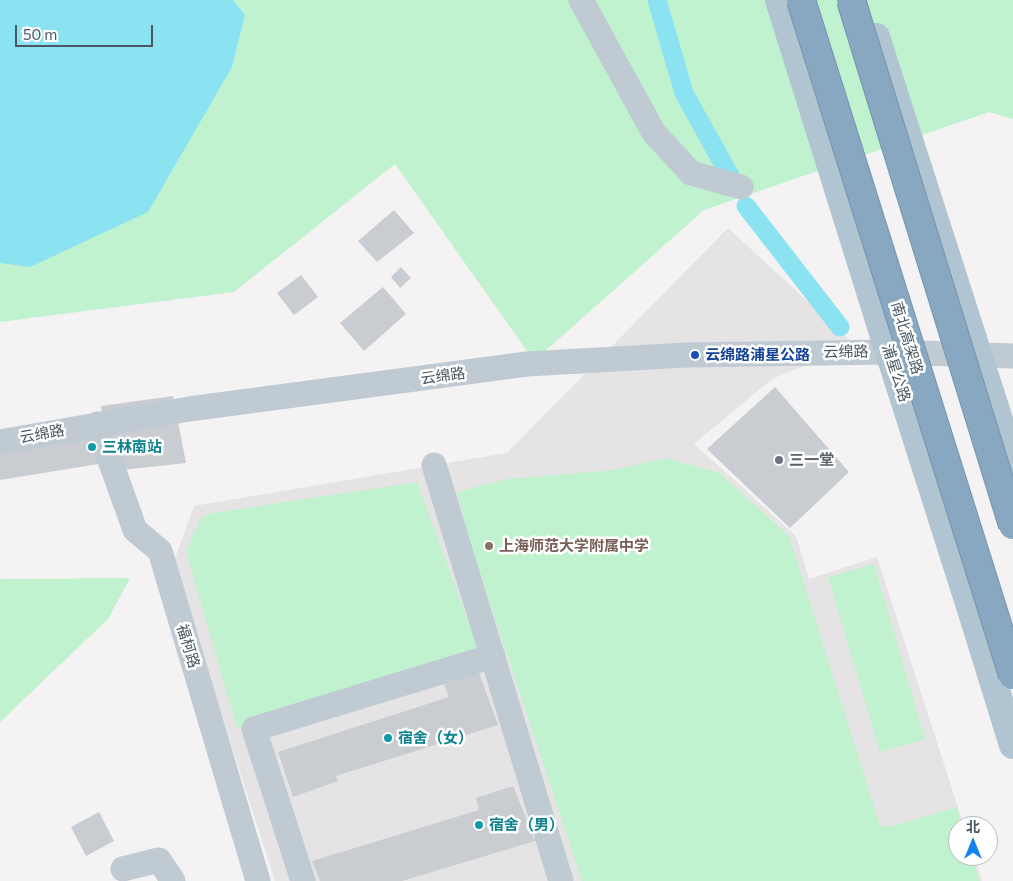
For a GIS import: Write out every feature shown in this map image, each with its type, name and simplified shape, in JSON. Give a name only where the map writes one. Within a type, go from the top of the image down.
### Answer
[{"type":"highway","name":"南北高架路","points":[[801,0],[1013,675]]},
{"type":"highway","points":[[850,0],[1013,524]]},
{"type":"main road","name":"浦星公路","points":[[780,0],[1013,745]]},
{"type":"main road","points":[[864,0],[1013,462]]},
{"type":"street","points":[[581,0],[654,133],[691,173],[741,188]]},
{"type":"street","name":"云绵路","points":[[0,442],[189,409],[527,364],[686,355],[889,352],[1013,356]]},
{"type":"street","name":"福柯路","points":[[97,424],[135,530],[160,551],[258,881]]},
{"type":"street","points":[[434,465],[561,881]]},
{"type":"street","points":[[303,881],[254,729],[493,656]]},
{"type":"street","points":[[123,869],[159,860],[173,881]]},
{"type":"shaded area","name":"上海师范大学附属中学","points":[[728,228],[855,345],[772,379],[694,444],[796,536],[809,579],[877,557],[961,816],[948,816],[948,866],[977,866],[982,881],[275,881],[173,564],[194,506],[507,453]]},
{"type":"green space","points":[[0,0],[1013,0],[1013,119],[989,112],[704,210],[534,361],[395,164],[234,292],[0,322]]},
{"type":"green space","points":[[666,458],[719,473],[789,536],[880,826],[889,827],[957,807],[959,816],[948,816],[948,866],[975,866],[979,881],[582,881],[472,548],[457,492],[507,479],[613,470]]},
{"type":"green space","points":[[417,482],[479,651],[237,728],[186,551],[201,518],[213,513]]},
{"type":"green space","points":[[874,564],[925,739],[880,752],[828,577]]},
{"type":"green space","points":[[130,578],[108,619],[0,722],[0,579]]},
{"type":"water","points":[[0,0],[233,0],[245,15],[232,67],[148,212],[30,267],[0,263]]},
{"type":"building","points":[[394,210],[414,233],[377,262],[358,241]]},
{"type":"building","points":[[401,267],[411,278],[400,288],[391,277]]},
{"type":"building","points":[[301,275],[318,297],[294,315],[277,293]]},
{"type":"building","points":[[383,287],[406,314],[364,351],[340,323]]},
{"type":"building","name":"三一堂","points":[[775,387],[849,472],[790,528],[707,449]]},
{"type":"building","name":"三林南站","points":[[173,396],[186,463],[112,471],[111,462],[0,480],[0,432],[102,416],[101,406]]},
{"type":"building","name":"宿舍（女）","points":[[479,673],[498,725],[336,776],[338,781],[293,797],[278,752],[449,697],[444,684]]},
{"type":"building","name":"宿舍（男）","points":[[513,786],[535,841],[402,881],[320,881],[312,861],[479,810],[476,798]]},
{"type":"building","points":[[99,812],[114,841],[86,856],[71,827]]},
{"type":"waterway","points":[[657,0],[684,93],[730,176]]},
{"type":"waterway","points":[[746,206],[840,327]]},
{"type":"place","name":"云绵路浦星公路","points":[[695,355]]},
{"type":"place","name":"三林南站","points":[[92,447]]},
{"type":"place","name":"三一堂","points":[[779,460]]},
{"type":"place","name":"上海师范大学附属中学","points":[[489,546]]},
{"type":"place","name":"宿舍（女）","points":[[388,738]]},
{"type":"place","name":"宿舍（男）","points":[[479,825]]}]
